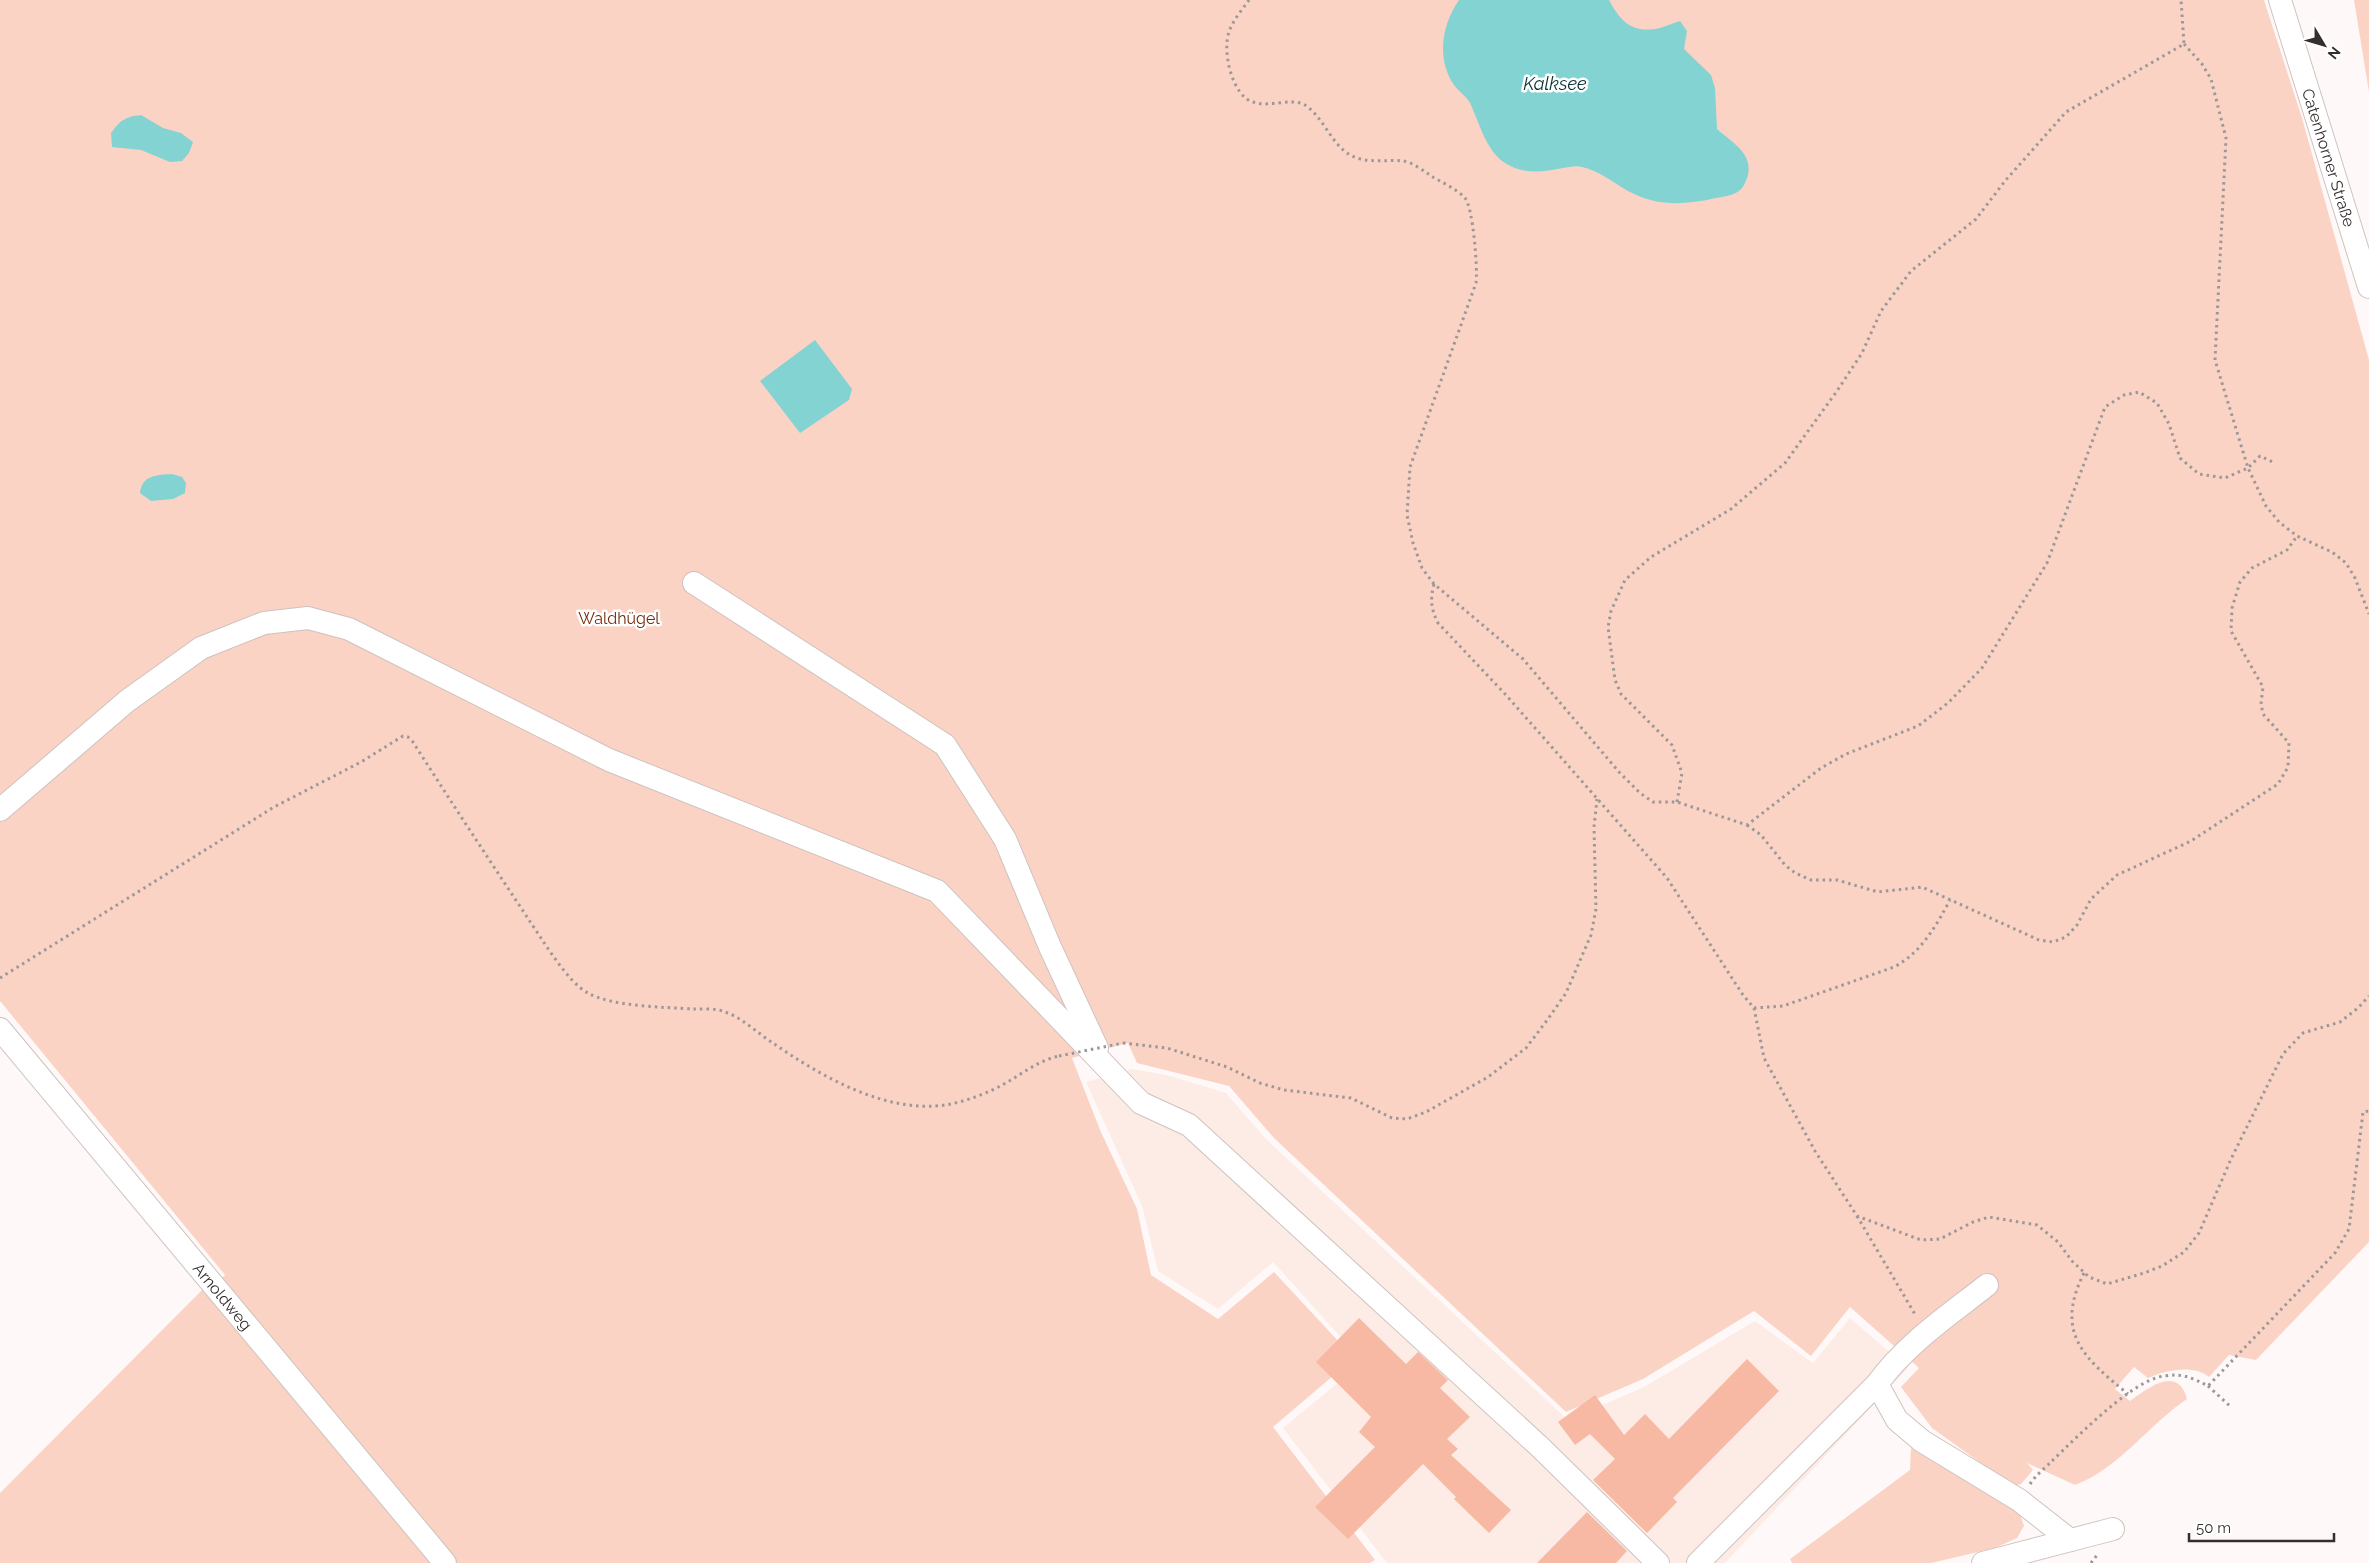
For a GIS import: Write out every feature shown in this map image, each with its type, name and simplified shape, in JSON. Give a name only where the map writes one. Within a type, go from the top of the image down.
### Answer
[{"type":"street","name":"Catenhorner Straße","points":[[2280,0],[2369,287]]},
{"type":"street","points":[[694,583],[946,745],[1005,839],[1050,947],[1105,1065]]},
{"type":"street","points":[[0,810],[127,701],[201,648],[264,622],[308,618],[349,629],[609,760],[937,891],[1142,1103],[1189,1125],[1197,1132],[1541,1448],[1658,1563]]},
{"type":"street","name":"Arnoldweg","points":[[0,1029],[445,1563]]},
{"type":"street","points":[[1698,1563],[1878,1384],[1894,1361],[1987,1285]]},
{"type":"street","points":[[1878,1384],[1897,1420],[1922,1441],[2019,1500],[2070,1540]]},
{"type":"street","points":[[1983,1563],[2113,1529]]},
{"type":"path","points":[[1249,0],[1228,34],[1227,51],[1231,71],[1239,94],[1245,99],[1260,104],[1269,105],[1296,101],[1304,105],[1348,154],[1365,160],[1407,162],[1459,193],[1468,204],[1477,264],[1476,283],[1410,467],[1407,515],[1411,534],[1422,568],[1434,584],[1523,660],[1618,772],[1640,793],[1653,802],[1676,802],[1747,825],[1761,835],[1785,865],[1795,873],[1811,880],[1837,880],[1878,892],[1922,887],[2039,940],[2053,942],[2066,937],[2077,925],[2091,899],[2117,875],[2191,841],[2278,784],[2288,767],[2289,743],[2262,714],[2263,687],[2231,632],[2232,608],[2240,582],[2252,568],[2287,550],[2297,536]]},
{"type":"path","points":[[2181,0],[2184,44],[2202,64],[2211,79],[2226,138],[2215,360],[2248,468],[2266,506],[2279,522],[2297,536],[2332,552],[2346,563],[2355,578],[2369,614]]},
{"type":"path","points":[[1676,802],[1682,773],[1672,745],[1621,694],[1615,680],[1608,627],[1611,610],[1625,580],[1650,557],[1731,509],[1785,463],[1842,384],[1862,353],[1881,311],[1911,271],[1976,219],[2005,181],[2066,112],[2184,44]]},
{"type":"path","points":[[1747,825],[1821,768],[1838,759],[1918,726],[1948,703],[1982,668],[2047,563],[2106,407],[2124,395],[2139,392],[2157,403],[2169,424],[2180,458],[2199,474],[2226,478],[2248,468],[2260,456],[2275,463]]},
{"type":"path","points":[[1434,584],[1430,600],[1432,611],[1438,623],[1506,695],[1667,878],[1754,1008],[1764,1058],[1815,1151],[1857,1216],[1926,1333]]},
{"type":"path","points":[[0,978],[274,807],[362,762],[403,736],[408,737],[413,742],[548,947],[578,986],[600,998],[643,1006],[723,1011],[736,1017],[774,1044],[818,1070],[864,1093],[894,1102],[927,1106],[950,1104],[972,1099],[1001,1086],[1048,1058],[1123,1043],[1167,1048],[1227,1067],[1260,1083],[1284,1090],[1351,1098],[1392,1118],[1407,1119],[1426,1112],[1488,1077],[1526,1048],[1566,993],[1591,934],[1596,909],[1594,855],[1597,799]]},
{"type":"path","points":[[1754,1008],[1783,1006],[1894,967],[1908,959],[1918,950],[1950,900]]},
{"type":"path","points":[[1857,1216],[1921,1240],[1940,1239],[1973,1222],[1989,1217],[2037,1225],[2058,1242],[2084,1273],[2107,1284],[2162,1266],[2184,1252],[2199,1233],[2231,1159],[2283,1054],[2303,1033],[2311,1029],[2340,1022],[2358,1008],[2369,996]]},
{"type":"path","points":[[2208,1386],[2336,1253],[2349,1229],[2363,1112],[2369,1111]]},
{"type":"path","points":[[2084,1273],[2078,1286],[2073,1306],[2071,1329],[2085,1356],[2128,1394]]},
{"type":"path","points":[[2036,1476],[2128,1394],[2138,1387],[2163,1376],[2187,1375],[2208,1386],[2231,1407]]},
{"type":"shaded area","points":[[1132,1069],[1167,1075],[1226,1093],[1266,1139],[1568,1420],[1644,1387],[1755,1321],[1813,1363],[1850,1318],[1908,1368],[1725,1563],[1387,1563],[1283,1428],[1363,1362],[1273,1262],[1218,1309],[1158,1271],[1142,1206],[1086,1082]]},
{"type":"green space","name":"Waldhügel","points":[[0,0],[2264,0],[2302,118],[2369,360],[2369,1242],[2256,1360],[2229,1355],[2209,1377],[2203,1373],[2188,1369],[2171,1371],[2148,1378],[2134,1367],[2115,1389],[2130,1401],[2153,1386],[2169,1381],[2177,1383],[2183,1389],[2187,1399],[2106,1468],[2075,1485],[2027,1463],[2033,1470],[2021,1484],[2013,1486],[1932,1428],[1901,1387],[1919,1368],[1850,1307],[1811,1356],[1754,1311],[1643,1379],[1566,1412],[1274,1138],[1229,1086],[1137,1063],[1128,1043],[1072,1058],[1100,1130],[1137,1209],[1151,1275],[1218,1319],[1274,1272],[1354,1358],[1273,1427],[1375,1560],[1370,1563],[0,1563],[0,1493],[205,1287],[209,1291],[225,1275],[0,1001]]},
{"type":"green space","points":[[2354,0],[2369,0],[2369,92]]},
{"type":"green space","points":[[1911,1448],[2020,1514],[2024,1526],[2017,1538],[1995,1548],[1931,1563],[1792,1563],[1790,1559],[1910,1470]]},
{"type":"water","name":"Kalksee","points":[[1459,0],[1609,0],[1623,20],[1635,28],[1660,28],[1680,21],[1687,31],[1684,49],[1711,75],[1715,88],[1717,129],[1737,146],[1749,165],[1743,187],[1733,194],[1704,200],[1682,203],[1661,202],[1639,196],[1600,174],[1582,167],[1572,166],[1533,172],[1512,167],[1505,163],[1488,145],[1470,102],[1454,85],[1448,75],[1443,53],[1443,42],[1453,9]]},
{"type":"water","points":[[141,115],[163,128],[181,133],[193,142],[189,153],[182,161],[170,162],[141,150],[112,147],[111,133],[118,125],[127,118]]},
{"type":"water","points":[[815,340],[852,389],[849,400],[800,433],[760,381]]},
{"type":"water","points":[[172,474],[182,477],[186,483],[185,493],[173,499],[151,501],[140,493],[141,487],[147,479]]},
{"type":"building","points":[[1359,1318],[1406,1364],[1418,1352],[1448,1380],[1440,1388],[1470,1417],[1447,1439],[1458,1449],[1451,1455],[1511,1510],[1489,1533],[1454,1499],[1456,1497],[1423,1464],[1348,1539],[1315,1507],[1375,1447],[1359,1432],[1371,1417],[1316,1362]]},
{"type":"building","points":[[1747,1359],[1779,1391],[1673,1498],[1677,1502],[1647,1533],[1593,1480],[1615,1459],[1590,1434],[1575,1445],[1558,1422],[1595,1395],[1624,1435],[1645,1414],[1669,1439]]},
{"type":"building","points":[[1587,1512],[1627,1551],[1616,1563],[1537,1563]]}]
